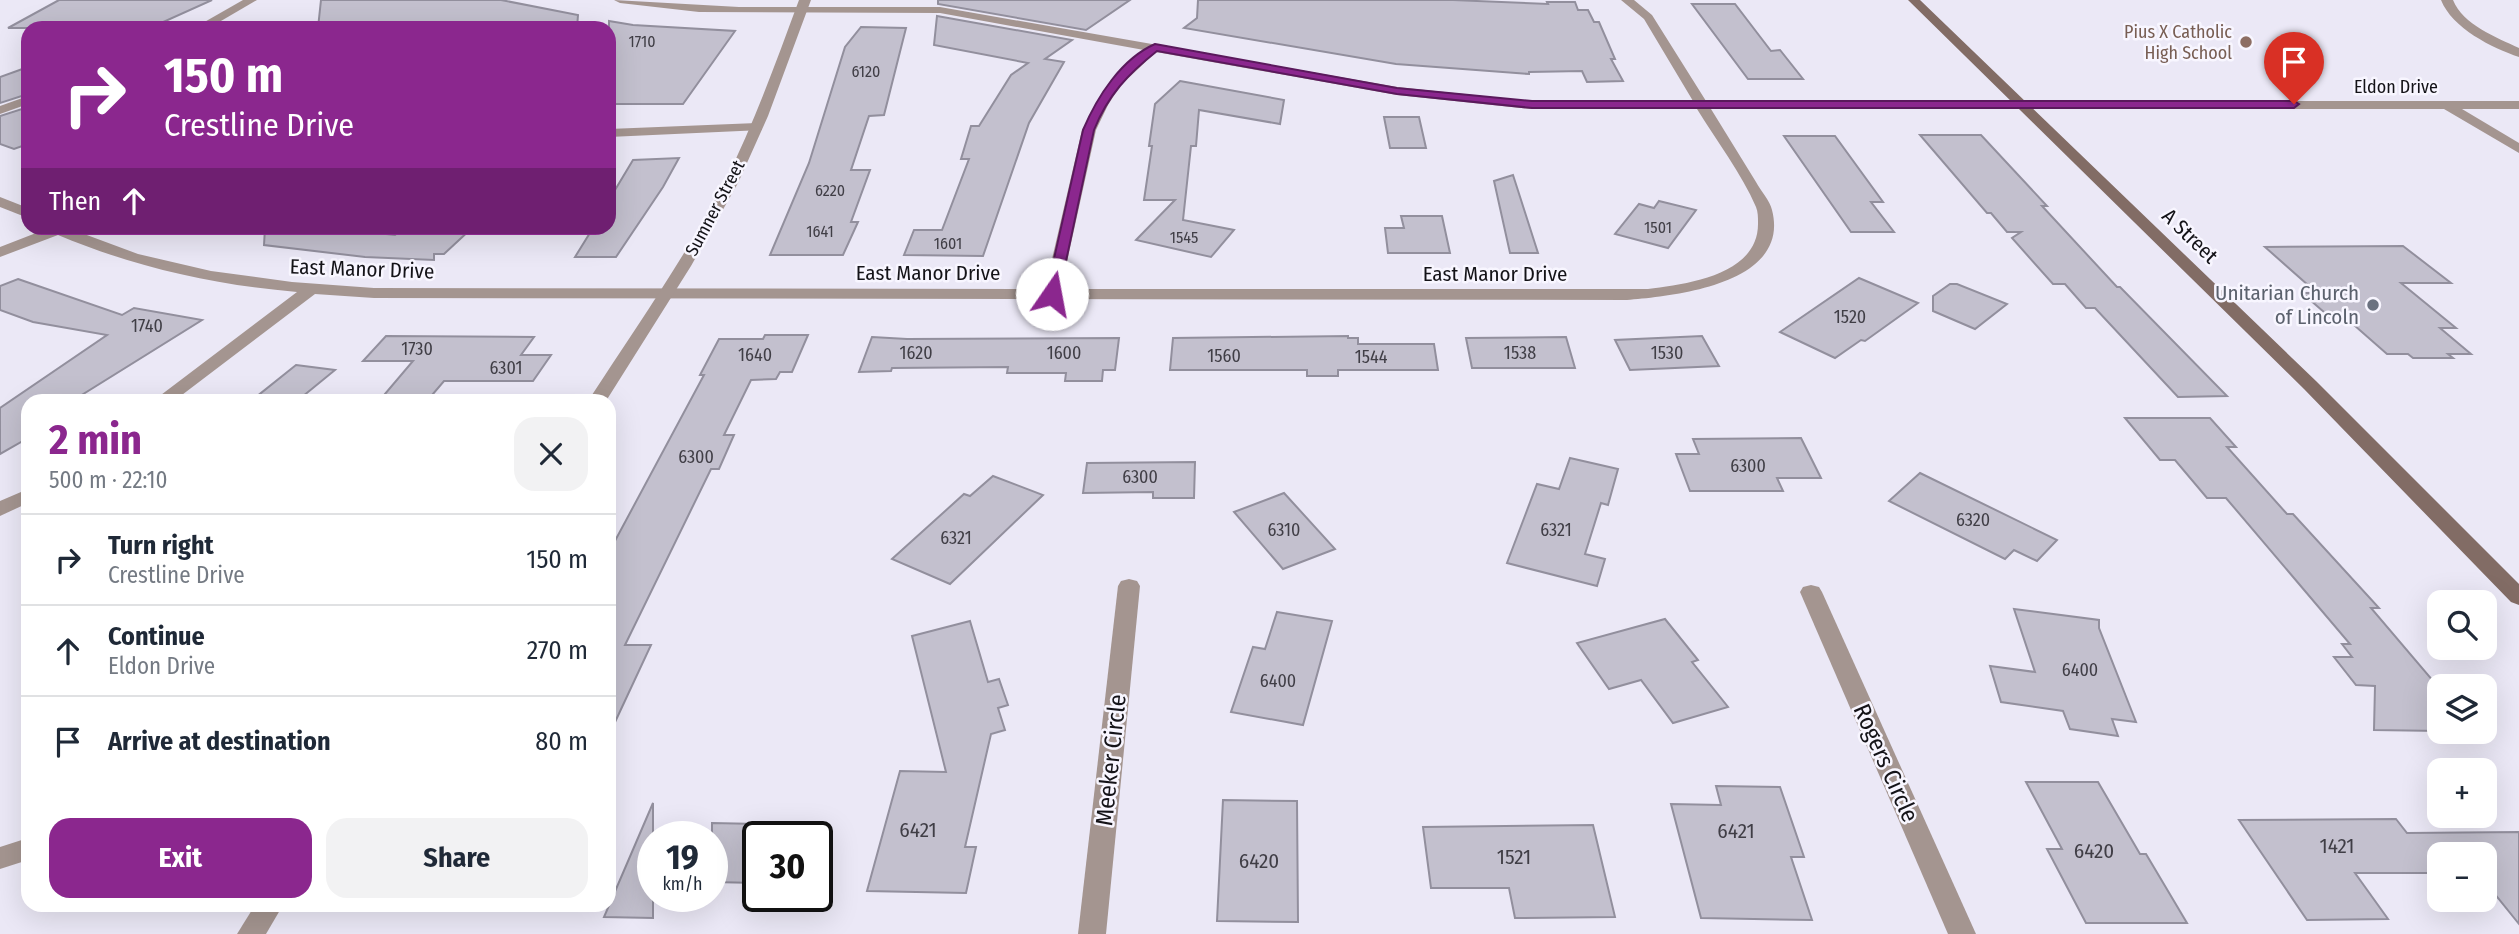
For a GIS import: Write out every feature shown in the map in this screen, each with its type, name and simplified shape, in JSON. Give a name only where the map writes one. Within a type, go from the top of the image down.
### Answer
[{"type":"main road","name":"A Street","points":[[1914,0],[2310,385],[2519,597]]},
{"type":"street","points":[[213,21],[251,0]]},
{"type":"street","name":"Eldon Drive","points":[[620,0],[695,9],[803,4],[940,10],[1385,89],[1532,104],[2519,105]]},
{"type":"street","name":"East Manor Drive","points":[[74,235],[135,260],[186,273],[310,290],[374,293],[1628,295],[1685,289],[1719,279],[1741,268],[1756,255],[1766,240],[1768,225],[1765,209],[1648,17],[1636,4],[1627,0]]},
{"type":"street","points":[[2447,0],[2451,11],[2461,20],[2519,53]]},
{"type":"street","name":"Sumner Street","points":[[602,394],[666,294],[732,182],[757,127],[803,4]]},
{"type":"street","points":[[1052,294],[1089,130],[1097,108],[1110,88],[1155,47]]},
{"type":"street","points":[[0,110],[21,102]]},
{"type":"street","points":[[2447,105],[2519,149]]},
{"type":"street","points":[[616,132],[757,127]]},
{"type":"street","points":[[0,201],[21,211]]},
{"type":"street","points":[[0,252],[40,235]]},
{"type":"street","points":[[171,394],[310,290]]},
{"type":"street","points":[[0,509],[21,498]]},
{"type":"street","name":"Meeker Circle","points":[[1093,934],[1129,586]]},
{"type":"street","name":"Rogers Circle","points":[[1811,592],[1962,934]]},
{"type":"street","points":[[0,858],[21,851]]},
{"type":"street","points":[[251,934],[265,912]]},
{"type":"building","points":[[59,0],[212,0],[166,21],[21,21],[21,28],[8,28]]},
{"type":"building","points":[[321,0],[501,0],[578,15],[578,21],[319,21]]},
{"type":"building","points":[[938,0],[1130,0],[1086,30],[938,4]]},
{"type":"building","points":[[1198,0],[1453,0],[1548,4],[1547,2],[1575,2],[1578,10],[1588,10],[1594,22],[1599,22],[1615,59],[1611,59],[1623,81],[1587,82],[1582,71],[1529,74],[1396,64],[1184,28],[1197,18]]},
{"type":"building","points":[[1692,4],[1735,4],[1771,51],[1780,50],[1803,79],[1748,79]]},
{"type":"building","points":[[937,16],[1072,40],[1045,59],[1064,62],[1029,123],[983,256],[904,255],[914,230],[942,230],[969,159],[961,159],[971,126],[979,126],[1011,75],[1028,63],[934,45]]},
{"type":"building","points":[[616,22],[735,31],[683,104],[616,104]]},
{"type":"building","points":[[861,27],[906,28],[884,115],[869,116],[851,170],[870,170],[851,222],[858,222],[843,255],[770,255],[809,163],[845,47]]},
{"type":"building","points":[[21,70],[21,96],[0,103],[0,77]]},
{"type":"building","points":[[1180,81],[1284,100],[1280,124],[1199,110],[1196,146],[1191,146],[1183,220],[1234,230],[1211,257],[1136,240],[1175,200],[1144,200],[1155,104]]},
{"type":"building","points":[[21,109],[21,146],[14,149],[0,144],[0,116]]},
{"type":"building","points":[[1384,117],[1419,117],[1426,148],[1390,148]]},
{"type":"building","points":[[1920,135],[1981,135],[2117,287],[2120,287],[2227,396],[2178,397],[2095,308],[2086,308],[2065,284],[2053,284],[2012,238],[2021,232],[2007,232],[1991,213],[1987,213]]},
{"type":"building","points":[[1784,136],[1835,136],[1883,202],[1871,202],[1894,232],[1851,232]]},
{"type":"building","points":[[679,158],[616,257],[575,257],[589,235],[616,235],[616,188],[633,160]]},
{"type":"building","points":[[1513,175],[1538,253],[1510,253],[1494,181]]},
{"type":"building","points":[[1659,201],[1696,210],[1668,248],[1615,234],[1639,204],[1654,208]]},
{"type":"building","points":[[1401,216],[1442,216],[1450,253],[1388,253],[1385,228],[1404,228]]},
{"type":"building","points":[[265,235],[464,235],[444,254],[434,254],[434,260],[365,257],[264,245]]},
{"type":"building","name":"Unitarian Church of Lincoln","points":[[2403,246],[2451,283],[2401,283],[2456,328],[2440,328],[2471,354],[2448,354],[2453,358],[2413,358],[2408,354],[2387,354],[2346,318],[2332,319],[2302,293],[2317,293],[2265,247]]},
{"type":"building","points":[[1859,278],[1918,303],[1865,341],[1861,340],[1835,358],[1780,332]]},
{"type":"building","points":[[18,279],[122,315],[134,308],[202,320],[83,394],[21,394],[21,442],[0,454],[0,408],[107,335],[33,322],[0,310],[0,286]]},
{"type":"building","points":[[1950,284],[1957,284],[2007,304],[1975,329],[1933,311],[1933,296]]},
{"type":"building","points":[[765,335],[808,335],[792,372],[780,372],[776,379],[751,380],[724,435],[734,435],[719,469],[711,469],[625,645],[651,645],[616,720],[616,539],[704,375],[700,375],[719,339],[763,339]]},
{"type":"building","points":[[386,336],[534,337],[521,355],[551,355],[533,381],[444,381],[433,394],[385,394],[413,361],[363,361]]},
{"type":"building","points":[[1702,336],[1719,366],[1630,370],[1615,340]]},
{"type":"building","points":[[872,337],[1119,338],[1115,370],[1103,370],[1102,381],[1065,381],[1066,373],[1007,373],[1008,367],[892,368],[891,371],[859,372]]},
{"type":"building","points":[[1566,337],[1575,368],[1472,368],[1466,338]]},
{"type":"building","points":[[1173,338],[1358,338],[1358,344],[1434,344],[1438,370],[1338,370],[1338,376],[1307,376],[1307,370],[1170,370]]},
{"type":"building","points":[[296,365],[335,370],[306,394],[260,394]]},
{"type":"building","points":[[2125,418],[2210,418],[2236,447],[2227,447],[2287,514],[2293,514],[2379,608],[2371,608],[2427,674],[2427,731],[2374,730],[2375,686],[2356,685],[2334,657],[2352,657],[2342,644],[2350,644],[2226,498],[2207,498],[2175,460],[2160,460]]},
{"type":"building","points":[[1801,438],[1821,478],[1777,478],[1783,491],[1690,491],[1676,454],[1699,454],[1693,439]]},
{"type":"building","points":[[1570,458],[1618,469],[1608,505],[1601,503],[1585,554],[1605,559],[1597,586],[1507,563],[1537,484],[1559,489]]},
{"type":"building","points":[[1195,462],[1194,498],[1153,498],[1153,492],[1083,493],[1087,463]]},
{"type":"building","points":[[1920,473],[2057,540],[2037,561],[2014,550],[2005,559],[1889,501]]},
{"type":"building","points":[[993,476],[1043,495],[950,584],[892,559],[964,494],[970,496]]},
{"type":"building","points":[[1284,493],[1335,549],[1283,569],[1234,512]]},
{"type":"building","points":[[2014,609],[2099,620],[2099,628],[2136,722],[2112,719],[2118,736],[2070,729],[2063,711],[2001,702],[1990,666],[2035,672]]},
{"type":"building","points":[[1277,612],[1332,621],[1303,725],[1231,712],[1253,647],[1265,649]]},
{"type":"building","points":[[1665,619],[1698,660],[1692,662],[1728,707],[1673,723],[1641,680],[1609,689],[1577,643]]},
{"type":"building","points":[[970,621],[988,682],[999,679],[1008,705],[998,708],[1005,730],[991,734],[965,847],[976,847],[966,893],[867,891],[900,771],[946,772],[912,636]]},
{"type":"building","points":[[2026,782],[2098,782],[2140,854],[2146,854],[2187,923],[2086,923],[2047,849],[2062,849]]},
{"type":"building","points":[[1716,786],[1780,787],[1804,857],[1791,857],[1812,920],[1701,918],[1671,804],[1721,805]]},
{"type":"building","points":[[1223,800],[1297,801],[1298,922],[1217,921]]},
{"type":"building","points":[[653,803],[653,821],[645,821]]},
{"type":"building","points":[[2396,819],[2407,833],[2519,832],[2519,924],[2497,897],[2497,842],[2427,842],[2427,873],[2355,873],[2388,919],[2307,920],[2239,820]]},
{"type":"building","points":[[728,823],[742,824],[742,883],[728,882]]},
{"type":"building","points":[[1593,825],[1615,917],[1515,918],[1509,888],[1431,888],[1423,827]]},
{"type":"building","points":[[637,840],[637,912],[653,912],[653,918],[604,917],[606,912],[616,912],[616,889]]},
{"type":"place","name":"Pius X Catholic High School","points":[[2246,42]]},
{"type":"place","name":"Unitarian Church of Lincoln","points":[[2373,305]]},
{"type":"route","points":[[1052,294],[1089,130],[1097,108],[1110,88],[1155,47],[1397,91],[1532,104],[2294,104]]}]
